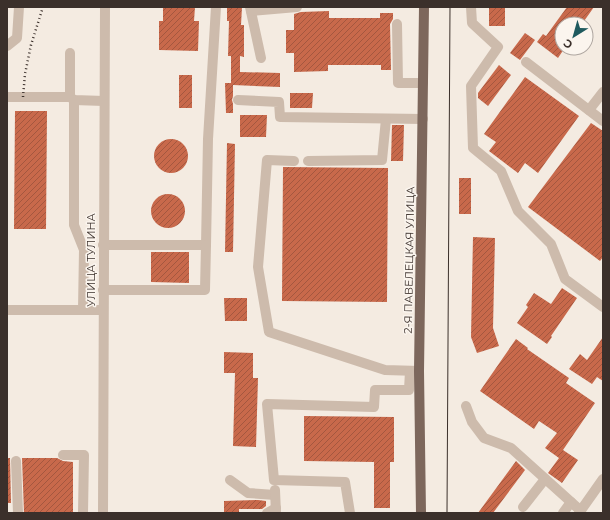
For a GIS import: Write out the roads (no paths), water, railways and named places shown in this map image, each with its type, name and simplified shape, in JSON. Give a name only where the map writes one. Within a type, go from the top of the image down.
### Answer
[{"type":"main road","name":"2-Я ПАВЕЛЕЦКАЯ УЛИЦА","points":[[421,513],[414,370],[423,119],[424,7]]},
{"type":"street","points":[[7,46],[17,38],[19,7]]},
{"type":"street","name":"УЛИЦА ТУЛИНА","points":[[103,513],[105,7]]},
{"type":"street","points":[[103,290],[205,290],[208,139],[216,7]]},
{"type":"street","points":[[261,58],[250,9],[297,7]]},
{"type":"street","points":[[471,7],[472,23],[498,47],[471,86],[473,148],[501,171],[518,210],[551,244],[565,279],[603,307]]},
{"type":"street","points":[[397,24],[398,83],[423,83]]},
{"type":"street","points":[[70,53],[74,225],[84,250],[84,310]]},
{"type":"street","points":[[526,62],[603,121]]},
{"type":"street","points":[[589,110],[603,92]]},
{"type":"street","points":[[7,97],[104,100]]},
{"type":"street","points":[[238,100],[279,102],[280,117],[423,119]]},
{"type":"street","points":[[308,161],[382,160],[386,119]]},
{"type":"street","points":[[273,511],[275,495],[267,404],[374,407],[375,390],[409,390],[414,370],[385,370],[269,332],[258,267],[267,160],[294,161]]},
{"type":"street","points":[[103,245],[206,244]]},
{"type":"street","points":[[7,310],[103,310]]},
{"type":"street","points":[[466,406],[472,422],[484,438],[511,448],[571,502],[580,512],[603,479]]},
{"type":"street","points":[[63,455],[84,455],[82,513]]},
{"type":"street","points":[[16,461],[18,513]]},
{"type":"street","points":[[523,506],[545,478]]},
{"type":"street","points":[[230,480],[248,493],[275,495]]},
{"type":"street","points":[[274,480],[345,482],[350,513]]},
{"type":"street","points":[[563,513],[571,502]]},
{"type":"tram line","points":[[447,513],[450,7]]},
{"type":"railway","points":[[23,97],[25,74],[31,45],[43,7]]}]
